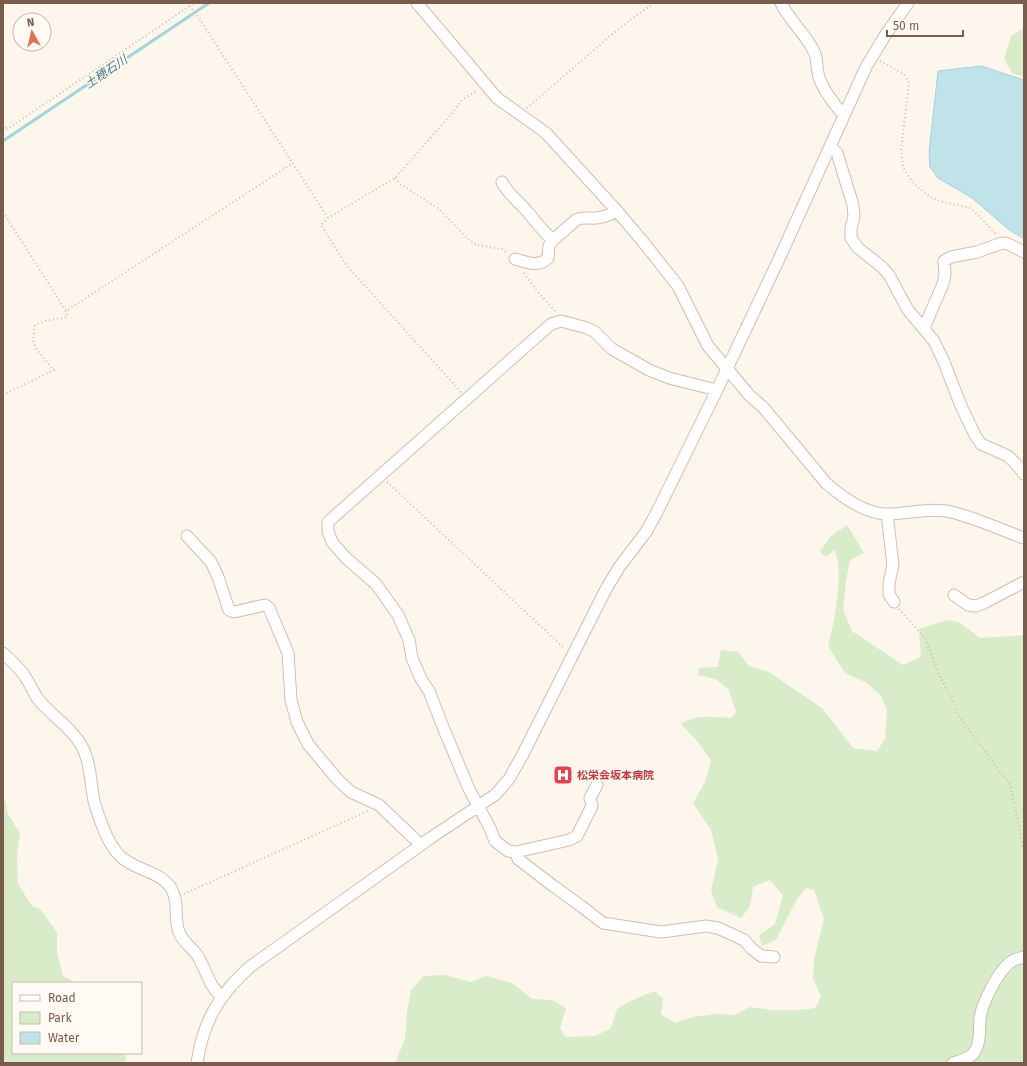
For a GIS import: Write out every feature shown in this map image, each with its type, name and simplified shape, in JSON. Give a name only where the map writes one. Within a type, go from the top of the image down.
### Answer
[{"type":"street","points":[[417,3],[485,86],[497,98],[546,133],[617,210],[678,286],[708,346],[750,396],[763,407],[826,483],[838,494],[860,507],[874,512],[887,514],[946,511],[965,516],[1024,538]]},
{"type":"street","points":[[781,3],[789,17],[811,46],[817,59],[818,73],[822,84],[844,115]]},
{"type":"street","points":[[197,1063],[204,1029],[212,1011],[222,996],[239,976],[432,837],[495,796],[509,779],[524,754],[606,589],[620,566],[646,532],[657,512],[727,370],[873,55],[908,3]]},
{"type":"street","points":[[831,147],[837,153],[853,205],[854,217],[851,228],[852,238],[858,248],[882,267],[889,275],[908,310],[934,341],[961,406],[981,444],[1008,456],[1024,474]]},
{"type":"street","points":[[502,182],[508,192],[553,240]]},
{"type":"street","points":[[515,259],[529,264],[544,262],[548,258],[549,246],[553,240],[580,217],[604,217],[617,210]]},
{"type":"street","points":[[924,328],[943,284],[944,261],[951,257],[977,252],[1002,243],[1008,244],[1024,252]]},
{"type":"street","points":[[597,785],[590,798],[592,806],[577,836],[570,840],[516,852],[508,852],[495,841],[469,789],[429,690],[421,679],[412,658],[409,640],[398,615],[376,584],[346,558],[332,542],[328,531],[328,522],[551,324],[561,321],[586,328],[595,332],[612,349],[649,370],[669,378],[717,390]]},
{"type":"street","points":[[887,514],[893,565],[889,583],[889,594],[894,602]]},
{"type":"street","points":[[187,536],[210,562],[218,577],[229,610],[234,612],[265,605],[269,608],[288,653],[291,700],[298,722],[308,744],[337,779],[351,792],[378,805],[421,845]]},
{"type":"street","points":[[954,595],[968,606],[976,606],[1024,582]]},
{"type":"street","points":[[3,653],[26,677],[37,698],[71,731],[81,745],[86,757],[95,803],[110,842],[118,854],[130,863],[163,878],[170,887],[176,898],[176,922],[179,932],[184,942],[197,954],[215,992],[222,996]]},
{"type":"street","points":[[516,852],[518,860],[602,923],[661,932],[706,926],[718,928],[744,940],[761,956],[774,957]]},
{"type":"street","points":[[954,1063],[964,1060],[973,1054],[979,1041],[980,1017],[985,1000],[1000,974],[1012,960],[1024,957]]},
{"type":"path","points":[[187,3],[205,28],[328,218]]},
{"type":"path","points":[[3,132],[194,3]]},
{"type":"path","points":[[522,115],[526,109],[618,30],[654,3]]},
{"type":"path","points":[[873,55],[881,62],[904,74],[909,83],[901,149],[903,167],[912,182],[930,197],[943,202],[971,208],[1000,238],[1002,243]]},
{"type":"path","points":[[467,398],[347,266],[321,224],[328,218],[395,178],[462,100],[485,86]]},
{"type":"path","points":[[3,124],[7,130]]},
{"type":"path","points":[[66,311],[293,163]]},
{"type":"path","points":[[395,178],[400,184],[439,209],[466,238],[476,244],[502,249],[515,259],[537,291],[559,314],[561,321]]},
{"type":"path","points":[[3,212],[66,311],[67,317],[45,321],[36,325],[33,340],[36,348],[54,370],[3,395]]},
{"type":"path","points":[[380,476],[566,650],[574,653]]},
{"type":"path","points":[[894,602],[926,638],[936,670],[952,699],[958,715],[1010,785],[1024,851]]},
{"type":"path","points":[[176,898],[378,805]]},
{"type":"green space","points":[[1024,28],[1024,77],[1012,73],[1004,59],[1011,36]]},
{"type":"green space","points":[[847,525],[864,553],[850,560],[843,609],[852,631],[903,665],[921,657],[919,629],[947,620],[959,622],[980,638],[1024,635],[1024,1063],[395,1063],[405,1039],[407,1012],[411,990],[424,976],[445,975],[471,982],[487,976],[512,983],[532,999],[552,1000],[566,1008],[560,1028],[565,1037],[595,1036],[611,1028],[617,1009],[628,1002],[654,991],[663,998],[661,1014],[675,1023],[692,1017],[716,1014],[735,1015],[750,1007],[771,1010],[799,1010],[815,1008],[821,997],[813,978],[814,959],[824,919],[814,890],[806,888],[797,899],[776,940],[762,946],[759,935],[775,924],[783,895],[770,880],[753,887],[750,906],[741,918],[717,907],[711,891],[718,859],[711,830],[693,803],[705,782],[711,761],[698,742],[681,724],[698,717],[731,718],[736,712],[729,690],[716,679],[698,675],[699,668],[718,667],[721,650],[738,652],[749,666],[769,672],[823,709],[853,748],[877,751],[885,739],[887,710],[881,696],[867,683],[845,673],[828,646],[835,612],[839,583],[839,570],[834,550],[826,557],[820,552],[830,537]]},
{"type":"green space","points":[[3,798],[5,799],[8,814],[20,833],[17,854],[18,884],[32,906],[40,909],[57,932],[57,953],[63,976],[74,982],[12,982],[12,1054],[125,1054],[126,1060],[124,1063],[3,1063]]},
{"type":"water","points":[[981,66],[1024,80],[1024,239],[1008,229],[972,198],[938,178],[930,167],[929,152],[938,71]]},
{"type":"waterway","name":"土穂石川","points":[[3,141],[209,3]]},
{"type":"place","name":"松栄会坂本病院","points":[[563,775]]}]
